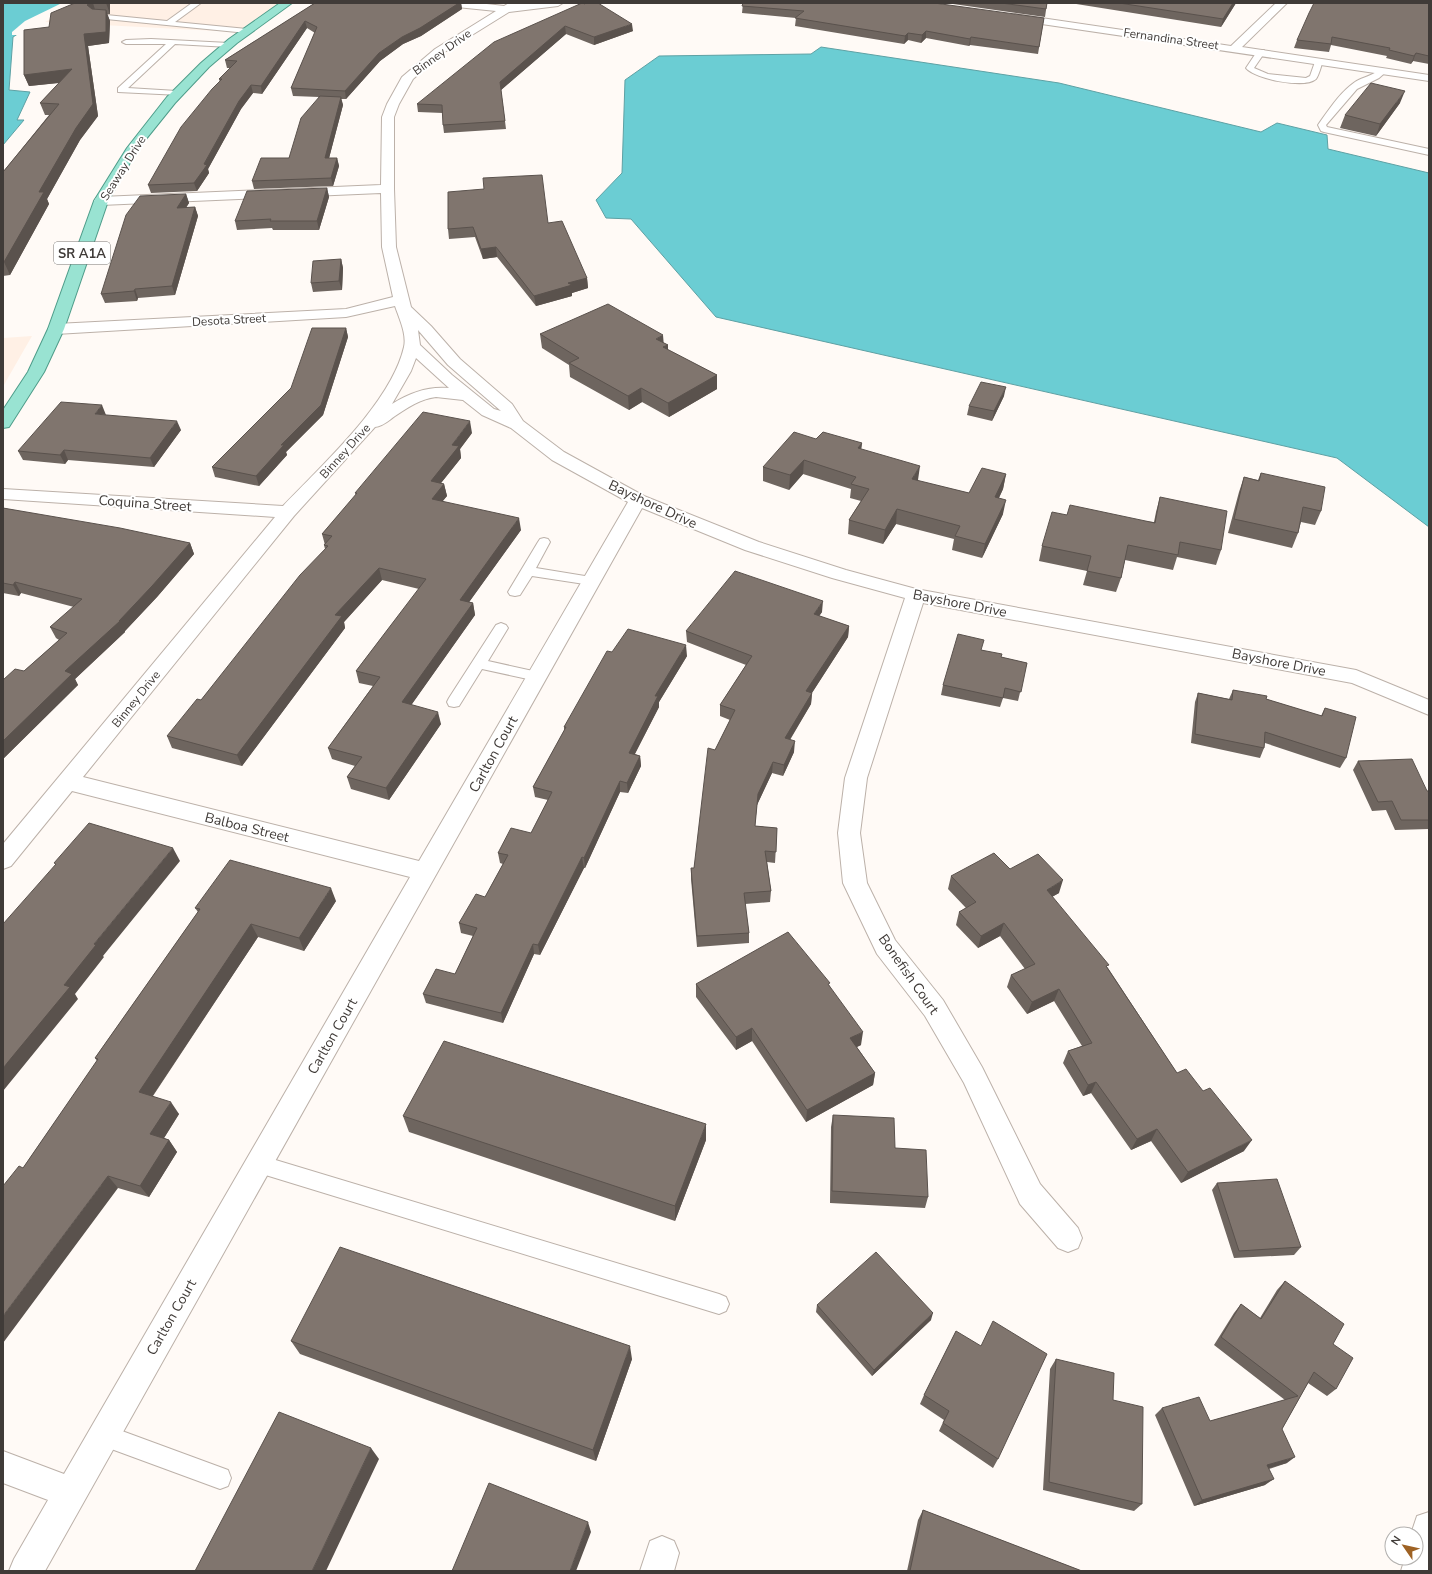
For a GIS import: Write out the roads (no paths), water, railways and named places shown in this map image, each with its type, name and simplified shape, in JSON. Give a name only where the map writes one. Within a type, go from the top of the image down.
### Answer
[{"type":"main road","name":"Seaway Drive","points":[[3,423],[36,372],[56,329],[101,201],[133,148],[177,93],[205,65],[229,45],[287,3]]},
{"type":"street","points":[[447,3],[511,6],[558,3]]},
{"type":"street","points":[[1235,48],[1282,3]]},
{"type":"street","name":"Binney Drive","points":[[3,860],[288,512],[366,428],[389,396],[403,371],[412,346],[410,328],[389,247],[388,117],[393,104],[408,77],[439,52],[511,6]]},
{"type":"street","name":"Fernandina Street","points":[[1006,16],[1235,48],[1429,78]]},
{"type":"street","points":[[101,201],[388,190]]},
{"type":"street","name":"Desota Street","points":[[56,329],[346,313],[403,305]]},
{"type":"street","name":"Bayshore Drive","points":[[403,305],[454,362],[506,407],[518,424],[558,456],[638,500],[752,546],[839,574],[916,595],[1356,676],[1429,708]]},
{"type":"street","name":"Bayshore Drive","points":[[412,346],[446,378],[488,412],[518,424]]},
{"type":"street","points":[[366,428],[411,399],[431,393],[451,393],[468,396]]},
{"type":"street","name":"Coquina Street","points":[[3,494],[288,512]]},
{"type":"street","name":"Carlton Court","points":[[26,1571],[638,500]]},
{"type":"street","name":"Bonefish Court","points":[[916,595],[856,778],[849,833],[855,883],[886,947],[934,1008],[973,1075],[1030,1194],[1068,1238]]},
{"type":"street","name":"Balboa Street","points":[[68,782],[426,872]]},
{"type":"street","points":[[3,1467],[70,1492]]},
{"type":"street","points":[[1418,1571],[1429,1528]]},
{"type":"lane","points":[[168,23],[197,3]]},
{"type":"lane","points":[[96,16],[247,32]]},
{"type":"lane","points":[[126,42],[151,41],[229,45]]},
{"type":"lane","points":[[173,42],[121,90],[177,93]]},
{"type":"lane","points":[[1261,52],[1250,68],[1253,72],[1261,75],[1307,80],[1313,77],[1319,61]]},
{"type":"lane","points":[[1383,71],[1375,78],[1358,84],[1349,92],[1322,125],[1324,129],[1429,152]]},
{"type":"lane","points":[[515,592],[544,542]]},
{"type":"lane","points":[[528,571],[591,581]]},
{"type":"lane","points":[[454,702],[501,628]]},
{"type":"lane","points":[[479,664],[537,676]]},
{"type":"lane","points":[[259,1164],[719,1304]]},
{"type":"lane","points":[[103,1435],[220,1478]]},
{"type":"water","points":[[3,3],[72,3],[44,17],[13,37],[9,90],[30,92],[17,120],[24,120],[3,145]]},
{"type":"water","points":[[821,47],[1059,83],[1261,132],[1277,123],[1327,135],[1328,149],[1429,173],[1429,527],[1337,458],[716,317],[631,219],[606,218],[596,200],[622,173],[625,80],[659,56],[811,54]]}]
